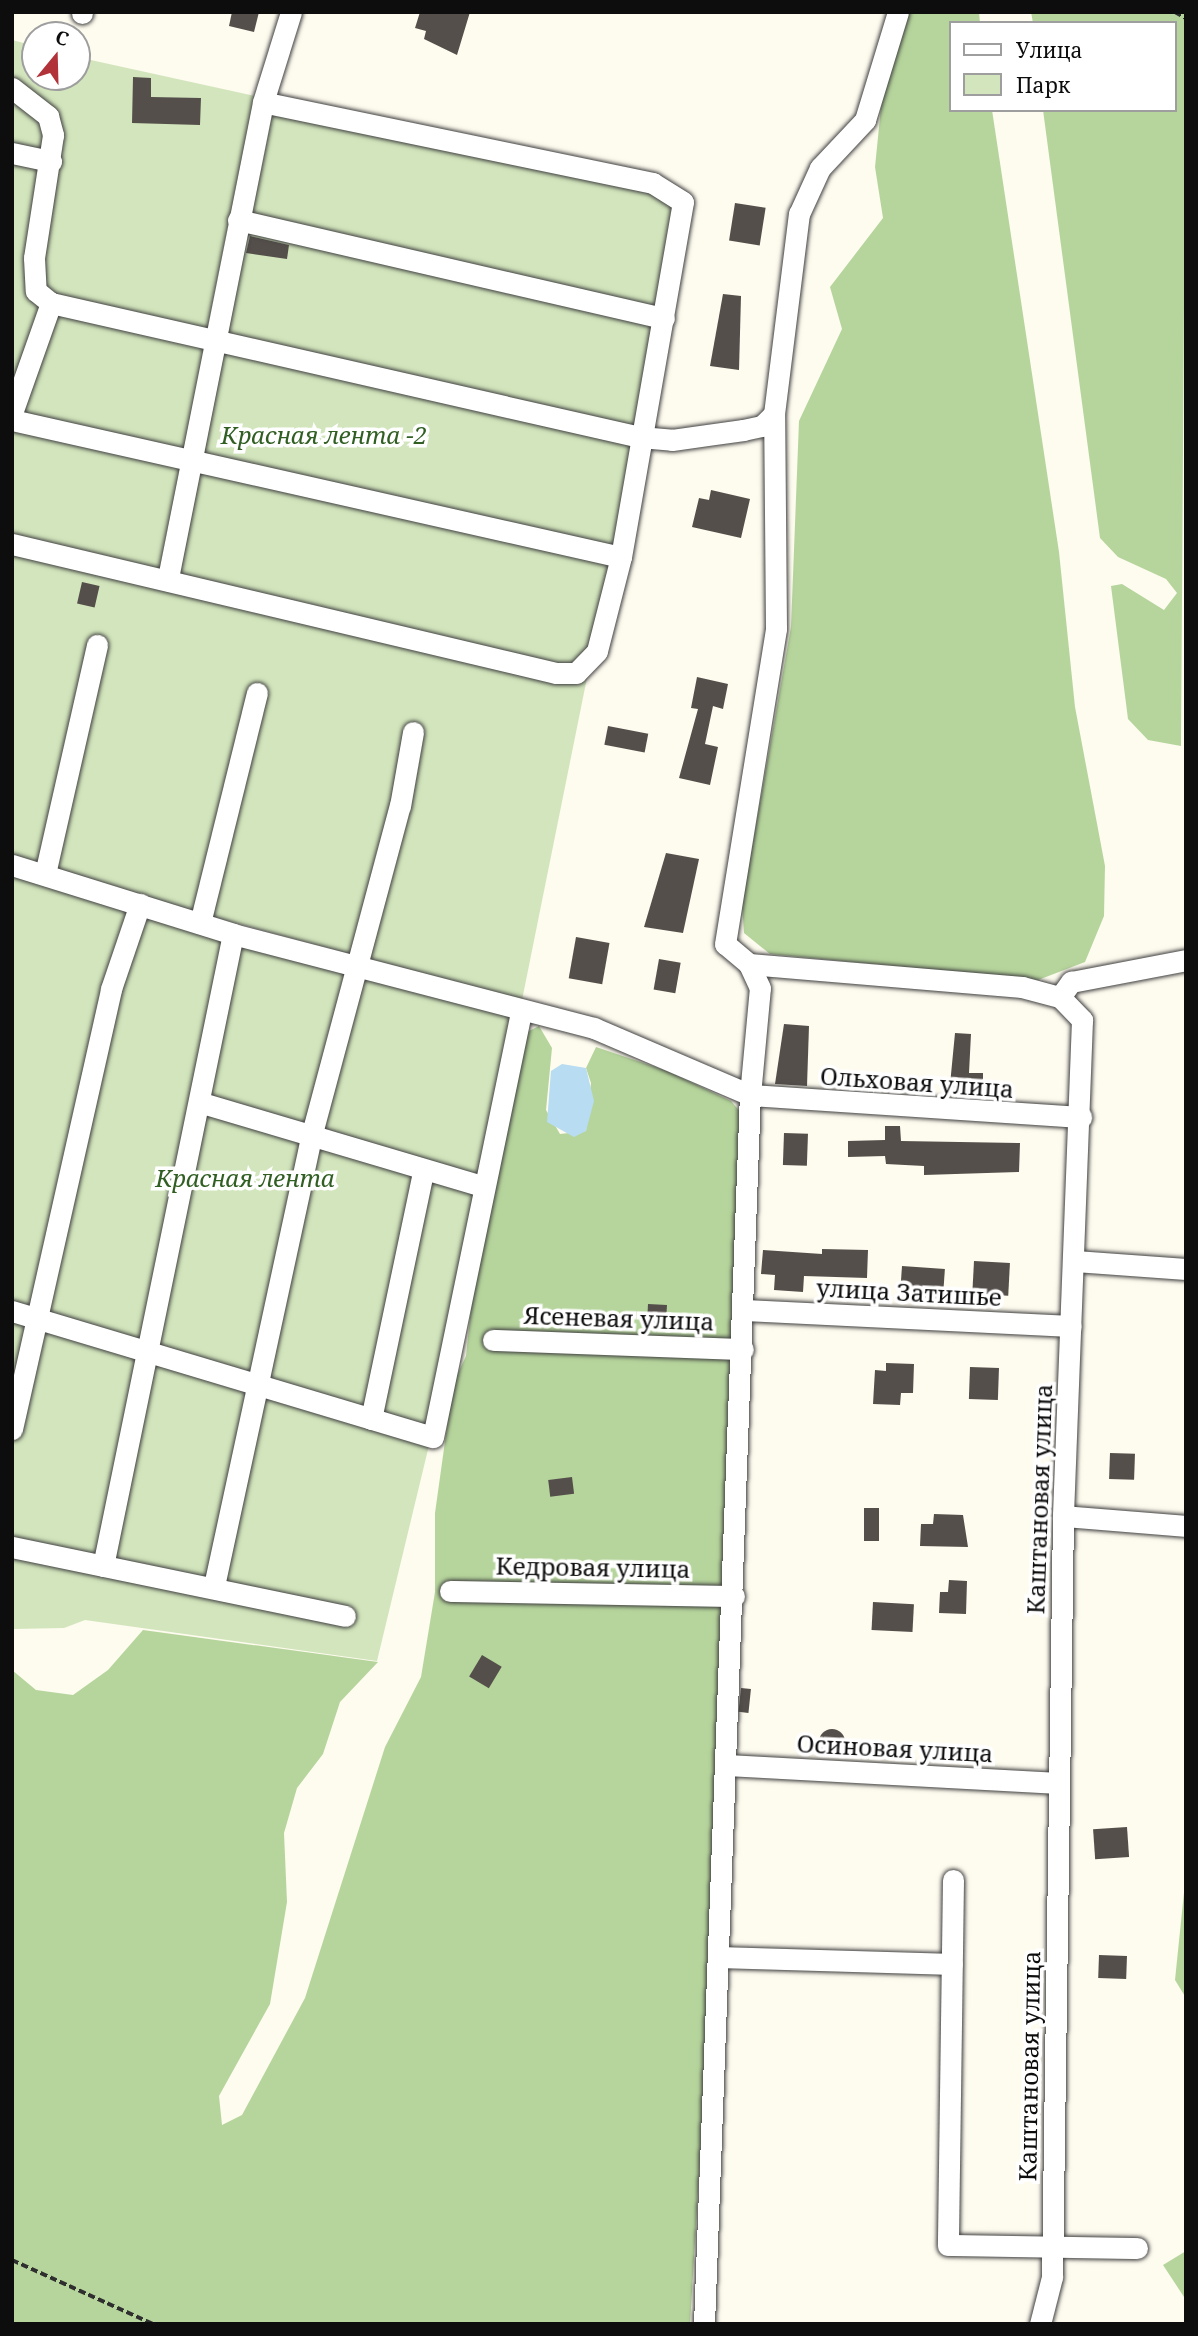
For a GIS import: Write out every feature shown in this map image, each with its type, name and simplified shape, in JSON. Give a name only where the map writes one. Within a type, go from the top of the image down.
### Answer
[{"type":"street","points":[[168,578],[263,102],[291,12]]},
{"type":"street","points":[[704,2324],[728,1765],[750,1095],[760,988],[749,964],[725,944],[776,628],[774,414],[799,214],[820,168],[865,120],[898,12]]},
{"type":"street","points":[[12,88],[48,116],[51,161],[34,258],[36,291],[51,303],[640,437],[672,440],[743,430],[762,426],[774,414]]},
{"type":"street","points":[[12,544],[168,578],[556,673],[576,673],[589,665],[605,632],[621,557],[640,437],[682,222],[683,202],[673,190],[263,102]]},
{"type":"street","points":[[12,153],[51,161]]},
{"type":"street","points":[[238,220],[664,318]]},
{"type":"street","points":[[12,413],[51,303]]},
{"type":"street","points":[[12,420],[621,557]]},
{"type":"street","points":[[45,874],[97,645]]},
{"type":"street","points":[[200,923],[257,693]]},
{"type":"street","points":[[214,1586],[311,1137],[414,732]]},
{"type":"street","name":"Ольховая улица","points":[[13,870],[45,874],[233,934],[594,1028],[750,1095],[1082,1117]]},
{"type":"street","points":[[12,1429],[111,989],[140,904]]},
{"type":"street","points":[[103,1566],[146,1353],[202,1102],[233,934]]},
{"type":"street","points":[[749,964],[1022,987],[1060,997],[1071,982],[1186,960]]},
{"type":"street","name":"Каштановая улица","points":[[1040,2324],[1053,2248],[1063,1516],[1082,1117],[1082,1020],[1060,997]]},
{"type":"street","points":[[12,1311],[433,1437],[521,1011]]},
{"type":"street","points":[[202,1102],[423,1172],[483,1186]]},
{"type":"street","points":[[371,1419],[423,1172]]},
{"type":"street","points":[[1074,1261],[1186,1269]]},
{"type":"street","name":"улица Затишье","points":[[745,1310],[1071,1326]]},
{"type":"street","name":"Ясеневая улица","points":[[494,1340],[743,1349]]},
{"type":"street","points":[[1063,1516],[1186,1526]]},
{"type":"street","points":[[12,1547],[214,1586],[345,1616]]},
{"type":"street","name":"Кедровая улица","points":[[450,1591],[734,1596]]},
{"type":"street","name":"Осиновая улица","points":[[728,1765],[1058,1783]]},
{"type":"street","points":[[953,1881],[948,2245],[1137,2248]]},
{"type":"street","points":[[720,1957],[952,1964]]},
{"type":"path","points":[[1175,12],[1186,18]]},
{"type":"path","points":[[12,2260],[153,2324]]},
{"type":"green space","points":[[906,12],[979,12],[980,21],[950,21],[950,112],[992,112],[1059,552],[1075,707],[1105,866],[1104,916],[1085,962],[1038,980],[770,954],[744,933],[742,904],[791,627],[799,421],[842,329],[830,287],[883,218],[875,167],[881,107]]},
{"type":"green space","points":[[1031,12],[1186,12],[1181,746],[1148,740],[1128,719],[1111,586],[1122,584],[1164,610],[1177,593],[1166,579],[1118,557],[1100,538],[1043,112],[1177,112],[1177,21],[1033,21]]},
{"type":"green space","name":"Красная лента -2","points":[[12,40],[21,42],[21,91],[91,91],[91,60],[653,183],[683,202],[522,1000],[12,863]]},
{"type":"green space","name":"Красная лента","points":[[12,869],[519,1010],[431,1437],[377,1661],[85,1620],[64,1628],[12,1629]]},
{"type":"green space","points":[[539,1026],[552,1048],[546,1110],[560,1134],[586,1131],[591,1083],[586,1068],[596,1047],[667,1071],[731,1101],[743,1115],[713,1944],[690,2324],[12,2324],[12,1670],[36,1690],[73,1695],[108,1670],[143,1630],[378,1662],[340,1702],[323,1754],[297,1788],[284,1833],[287,1902],[270,2004],[219,2096],[222,2125],[242,2115],[305,1998],[385,1747],[421,1677],[435,1592],[435,1513],[453,1384],[466,1356],[473,1289],[527,1032]]},
{"type":"green space","points":[[1186,1873],[1186,1998],[1175,1980]]},
{"type":"green space","points":[[1186,2251],[1186,2300],[1163,2265]]},
{"type":"water","points":[[562,1064],[586,1068],[594,1101],[586,1131],[574,1137],[547,1122],[551,1071]]},
{"type":"building","points":[[232,12],[259,12],[254,32],[229,26]]},
{"type":"building","points":[[420,12],[470,12],[457,55],[424,39],[426,31],[415,28]]},
{"type":"building","points":[[133,77],[151,78],[151,97],[201,98],[200,125],[132,123]]},
{"type":"building","points":[[735,203],[766,208],[760,245],[729,241]]},
{"type":"building","points":[[250,236],[289,245],[287,259],[246,253]]},
{"type":"building","points":[[723,294],[741,296],[739,370],[710,366]]},
{"type":"building","points":[[711,490],[750,499],[741,538],[692,527],[699,498],[709,500]]},
{"type":"building","points":[[82,582],[100,586],[95,607],[77,603]]},
{"type":"building","points":[[697,677],[728,684],[723,709],[713,706],[705,744],[718,747],[710,785],[679,778],[698,709],[691,708]]},
{"type":"building","points":[[608,726],[648,734],[645,752],[604,745]]},
{"type":"building","points":[[666,853],[699,859],[683,933],[644,927]]},
{"type":"building","points":[[576,937],[609,943],[602,984],[569,978]]},
{"type":"building","points":[[659,959],[681,963],[675,993],[654,990]]},
{"type":"building","points":[[784,1024],[809,1026],[807,1086],[775,1084]]},
{"type":"building","points":[[955,1033],[971,1034],[969,1073],[983,1073],[983,1097],[949,1095]]},
{"type":"building","points":[[885,1126],[900,1126],[901,1141],[1020,1143],[1019,1172],[924,1175],[924,1166],[886,1164],[885,1156],[848,1157],[848,1141],[885,1140]]},
{"type":"building","points":[[784,1133],[808,1134],[807,1166],[783,1165]]},
{"type":"building","points":[[822,1249],[868,1250],[867,1278],[804,1276],[803,1292],[774,1290],[775,1275],[761,1274],[763,1250],[822,1254]]},
{"type":"building","points":[[974,1261],[1010,1263],[1008,1296],[972,1294]]},
{"type":"building","points":[[902,1266],[945,1269],[943,1302],[900,1299]]},
{"type":"building","points":[[648,1304],[667,1305],[666,1329],[647,1328]]},
{"type":"building","points":[[886,1363],[914,1364],[913,1393],[901,1393],[900,1405],[873,1404],[875,1370],[886,1371]]},
{"type":"building","points":[[970,1367],[999,1368],[998,1400],[969,1399]]},
{"type":"building","points":[[1110,1453],[1135,1454],[1134,1480],[1109,1479]]},
{"type":"building","points":[[572,1477],[574,1494],[550,1497],[548,1480]]},
{"type":"building","points":[[864,1508],[879,1508],[879,1541],[864,1541]]},
{"type":"building","points":[[934,1514],[963,1515],[968,1547],[920,1546],[921,1524],[933,1524]]},
{"type":"building","points":[[949,1580],[967,1581],[966,1614],[939,1613],[940,1592],[948,1592]]},
{"type":"building","points":[[873,1602],[914,1604],[912,1632],[872,1630]]},
{"type":"building","points":[[482,1655],[502,1667],[489,1688],[469,1676]]},
{"type":"building","points":[[741,1688],[751,1689],[748,1713],[738,1712]]},
{"type":"building","points":[[832,1729],[841,1733],[845,1742],[841,1751],[832,1755],[823,1751],[819,1742],[823,1733]]},
{"type":"building","points":[[1127,1827],[1129,1857],[1095,1859],[1093,1829]]},
{"type":"building","points":[[1099,1955],[1127,1956],[1126,1979],[1098,1978]]}]
